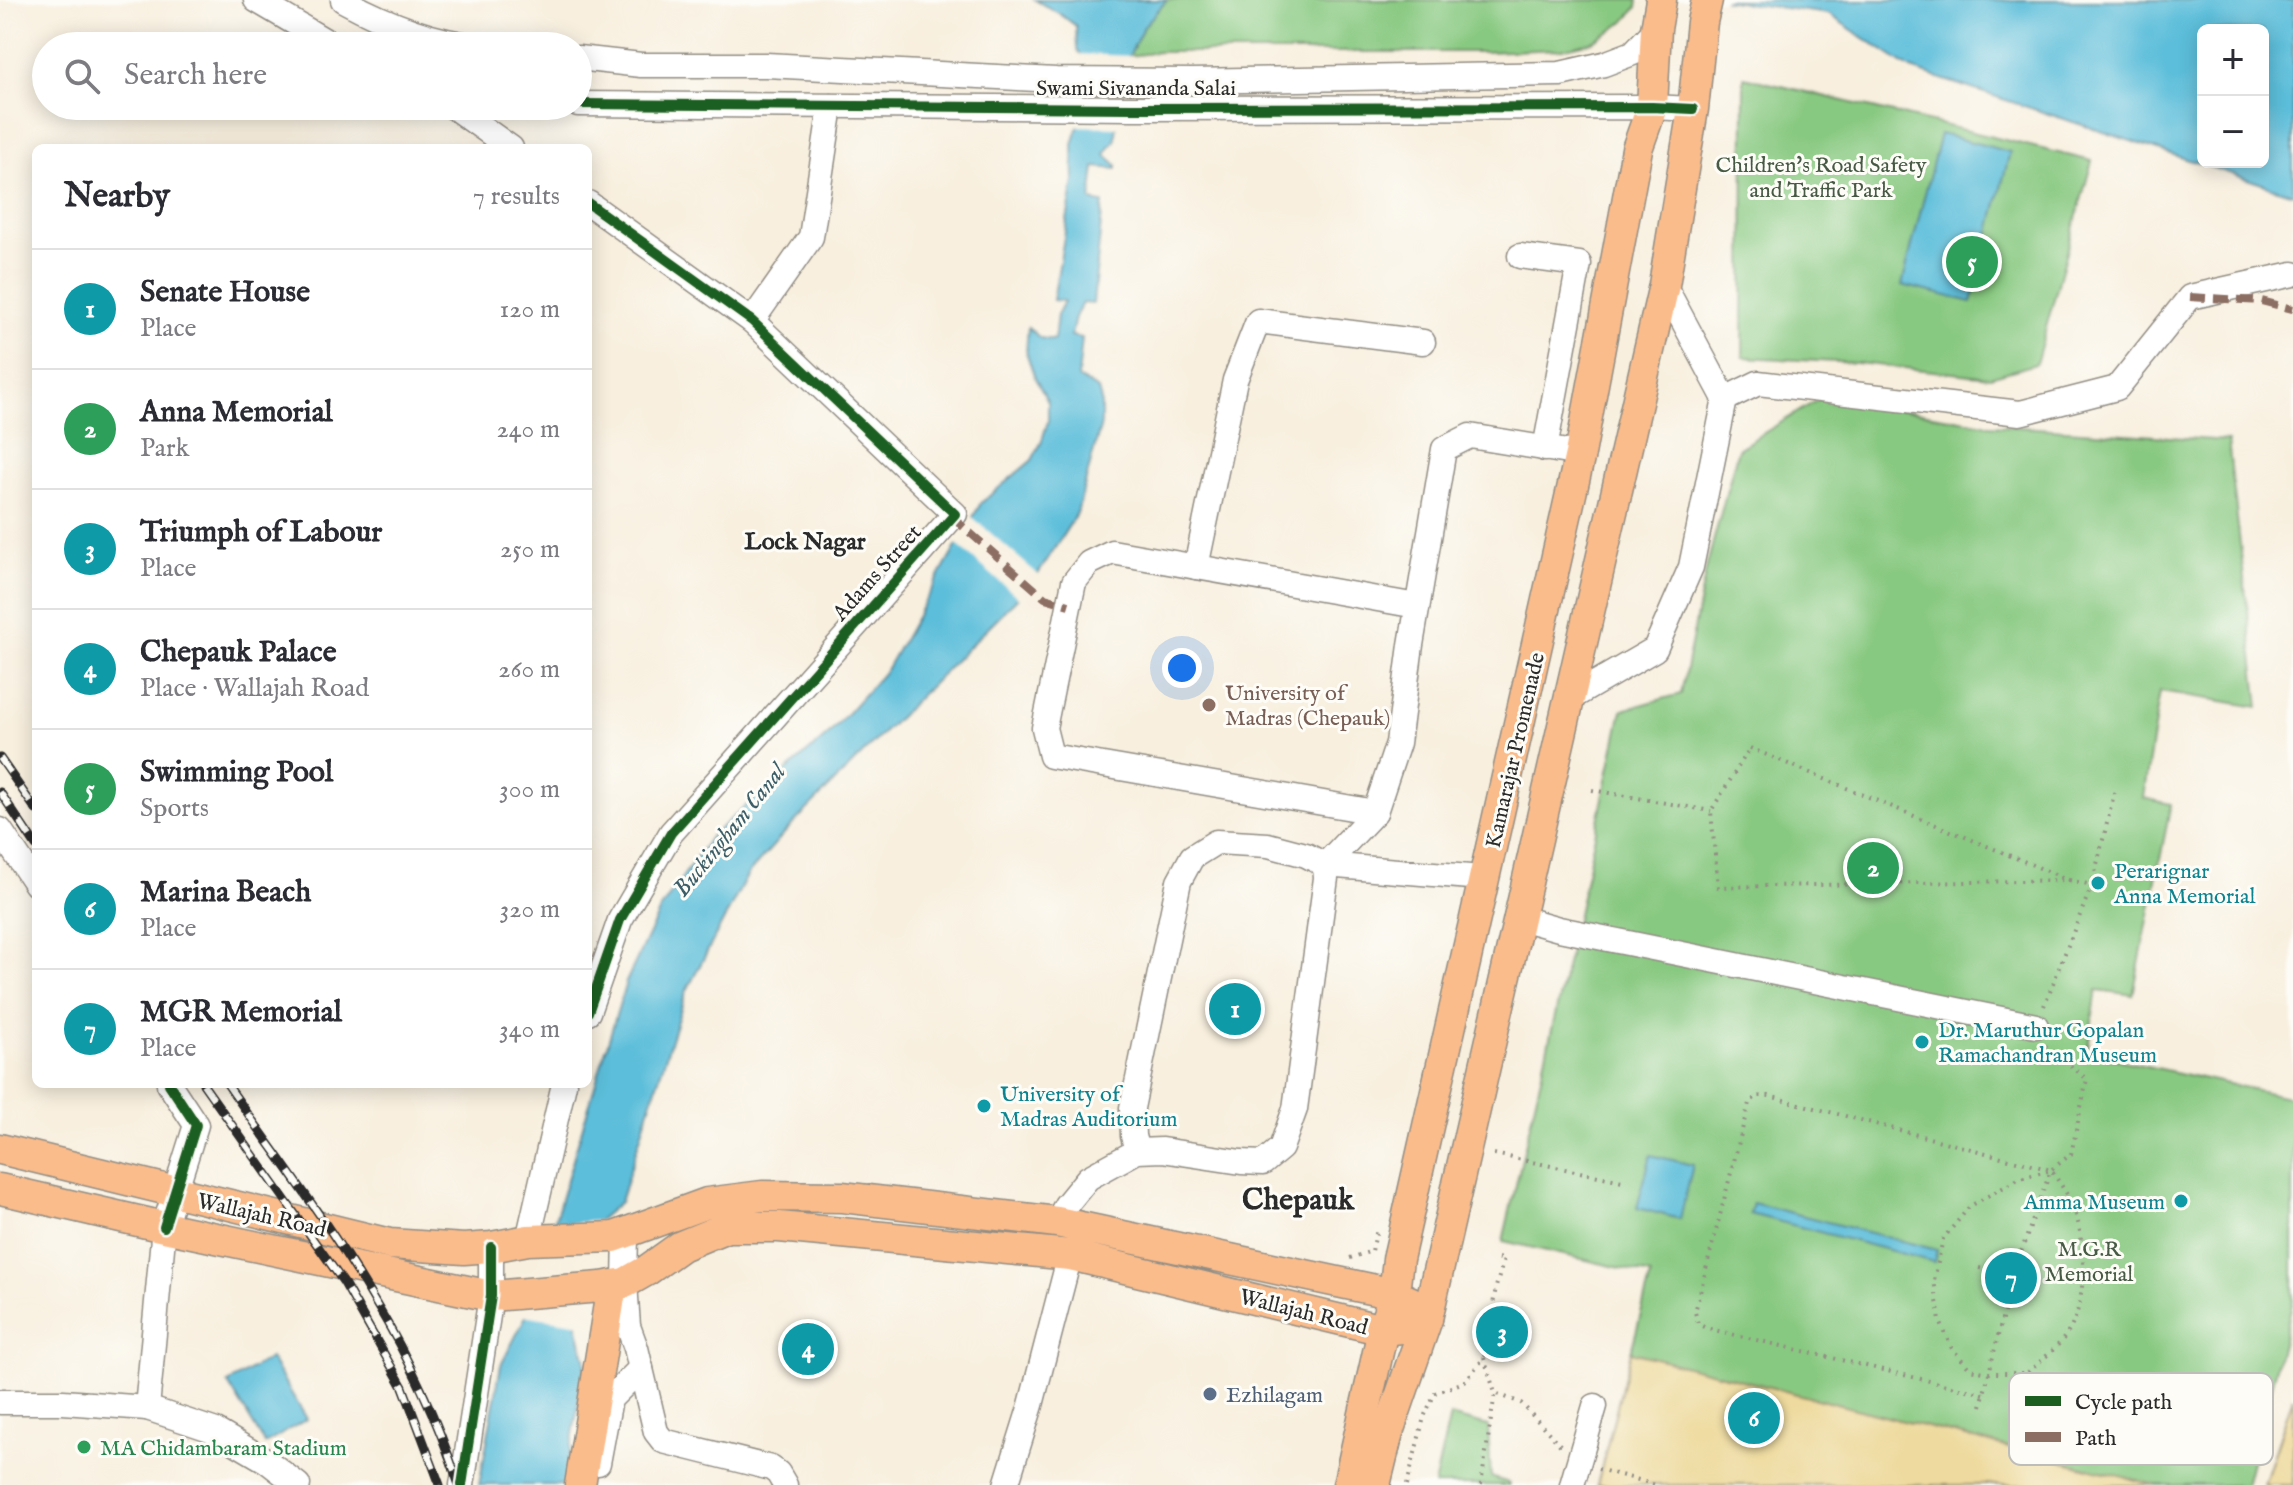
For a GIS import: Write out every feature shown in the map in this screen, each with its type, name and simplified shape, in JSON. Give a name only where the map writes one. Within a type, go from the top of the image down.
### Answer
[{"type":"main road","name":"Kamarajar Promenade","points":[[1375,1485],[1388,1432],[1427,1319],[1664,285],[1693,109],[1705,11]]},
{"type":"main road","name":"Kamarajar Promenade","points":[[1348,1485],[1394,1294],[1398,1259],[1580,454],[1637,149],[1652,107],[1658,14]]},
{"type":"main road","name":"Wallajah Road","points":[[0,1149],[390,1244],[464,1249],[528,1240],[620,1235],[707,1203],[762,1196],[842,1197],[1057,1222],[1394,1294],[1420,1306],[1427,1319],[1418,1326],[1383,1330],[1070,1255],[779,1227],[727,1227],[681,1246],[646,1271],[613,1285],[491,1296],[0,1189]]},
{"type":"main road","points":[[580,1485],[613,1285]]},
{"type":"street","points":[[256,0],[310,32]]},
{"type":"street","points":[[343,0],[374,17],[422,32]]},
{"type":"street","name":"Swami Sivananda Salai","points":[[592,60],[641,65],[766,65],[1056,80],[1560,74],[1604,64],[1633,53],[1658,14]]},
{"type":"street","name":"Swami Sivananda Salai","points":[[592,104],[1693,109]]},
{"type":"street","points":[[752,321],[811,237],[831,106]]},
{"type":"street","points":[[472,120],[505,144]]},
{"type":"street","name":"Adams Street","points":[[592,206],[752,321],[955,514],[671,833],[620,920],[592,1000]]},
{"type":"street","points":[[1520,256],[1579,264],[1545,449]]},
{"type":"street","points":[[1725,399],[1758,383],[2020,413],[2117,388],[2190,297],[2293,274]]},
{"type":"street","points":[[1567,700],[1655,649],[1691,567],[1725,399],[1664,285]]},
{"type":"street","points":[[1196,567],[1235,380],[1258,321],[1423,342]]},
{"type":"street","points":[[1057,1222],[1066,1205],[1088,1178],[1137,1151],[1162,1150],[1263,1163],[1281,1148],[1295,1109],[1326,878],[1325,865],[1375,812],[1398,743],[1417,606],[1444,449],[1470,436],[1580,454]]},
{"type":"street","points":[[1375,812],[1051,756],[1044,728],[1074,582],[1089,563],[1112,552],[1417,606]]},
{"type":"street","points":[[0,830],[32,878]]},
{"type":"street","points":[[1137,1151],[1132,1108],[1179,881],[1192,857],[1216,842],[1268,845],[1306,855],[1325,865],[1470,877],[1485,881]]},
{"type":"street","points":[[1520,918],[1559,929],[2036,1026]]},
{"type":"street","points":[[147,1408],[164,1227],[196,1125],[172,1088]]},
{"type":"street","points":[[528,1240],[563,1088]]},
{"type":"street","points":[[620,1235],[613,1285],[641,1368],[656,1432],[663,1441],[771,1468],[785,1485]]},
{"type":"street","points":[[462,1485],[491,1296],[491,1247]]},
{"type":"street","points":[[1006,1485],[1031,1405],[1070,1255]]},
{"type":"street","points":[[594,1485],[610,1399],[641,1368]]},
{"type":"street","points":[[0,1402],[63,1402],[147,1408],[216,1431],[267,1461],[298,1485]]},
{"type":"street","points":[[1575,1474],[1595,1406]]},
{"type":"path","points":[[2069,880],[1718,887],[1711,811],[1750,748],[2069,880],[2092,885]]},
{"type":"path","points":[[1984,1394],[1706,1328],[1698,1324],[1695,1312],[1749,1103],[1757,1096],[1769,1096],[2051,1170],[2073,1207],[2083,1245],[2080,1298],[2072,1325],[2056,1347],[2027,1373],[1988,1373],[1970,1369],[1951,1347],[1940,1321],[1934,1280],[1943,1239],[1970,1206],[2020,1178],[2051,1170],[2071,1154],[2087,1079],[2042,1043],[2036,1026],[2092,885],[2116,786]]},
{"type":"path","points":[[1592,790],[1711,811]]},
{"type":"path","points":[[1494,1154],[1627,1182]]},
{"type":"path","points":[[1981,1406],[2013,1274],[2051,1170]]},
{"type":"path","points":[[1347,1259],[1372,1251],[1377,1229]]},
{"type":"path","points":[[1481,1485],[1495,1393],[1484,1358],[1504,1259],[1495,1258]]},
{"type":"path","points":[[1979,1268],[2013,1274]]},
{"type":"path","points":[[1407,1485],[1424,1417],[1435,1393],[1464,1382],[1484,1358]]},
{"type":"path","points":[[1495,1393],[1521,1403],[1575,1474],[1657,1485]]},
{"type":"green space","points":[[1167,0],[1638,0],[1637,7],[1628,18],[1613,30],[1591,42],[1561,49],[1485,52],[1159,52],[1129,56],[1143,27]]},
{"type":"green space","name":"Children's Road Safety and Traffic Park","points":[[1744,77],[2092,161],[2036,364],[1990,377],[1857,363],[1743,357]]},
{"type":"green space","name":"M.G.R Memorial","points":[[1824,396],[1990,425],[2228,441],[2259,707],[2160,691],[2143,798],[2171,804],[2133,995],[2097,990],[2087,1053],[2293,1098],[2293,1300],[2273,1379],[2273,1373],[2009,1373],[2009,1448],[1631,1352],[1651,1275],[1503,1241],[1622,710],[1681,694],[1707,565],[1738,449]]},
{"type":"green space","points":[[1450,1416],[1488,1426],[1491,1477],[1509,1485],[1434,1485]]},
{"type":"green space","points":[[2076,1465],[2251,1465],[2246,1485],[2155,1485]]},
{"type":"sand","points":[[1631,1352],[2009,1448],[2009,1465],[2076,1465],[2155,1485],[1597,1485]]},
{"type":"sand","points":[[2293,1397],[2293,1485],[2264,1485]]},
{"type":"water","name":"Buckingham Canal","points":[[1035,0],[1167,0],[1143,27],[1129,56],[1117,104],[1116,139],[1105,154],[1117,165],[1117,169],[1095,167],[1091,201],[1103,203],[1093,304],[1082,303],[1071,336],[1082,338],[1078,378],[1098,390],[1101,424],[1077,513],[1033,582],[789,828],[748,874],[686,992],[620,1202],[599,1220],[577,1324],[586,1362],[564,1485],[479,1485],[501,1365],[526,1316],[626,982],[660,910],[710,837],[829,734],[886,670],[981,503],[1032,460],[1041,443],[1048,421],[1048,402],[1026,352],[1028,327],[1040,338],[1054,340],[1057,315],[1064,301],[1053,300],[1074,181],[1073,145],[1085,103],[1086,62],[1077,49],[1076,26]]},
{"type":"water","points":[[1724,0],[2293,0],[2293,194],[2214,168],[2269,168],[2269,24],[2197,24],[2197,163],[1911,69],[1828,14]]},
{"type":"water","points":[[1940,134],[2010,152],[1972,302],[1902,285]]},
{"type":"water","points":[[1651,1155],[1693,1165],[1680,1219],[1637,1208]]},
{"type":"water","points":[[1753,1203],[1937,1250],[1934,1262],[1750,1214]]},
{"type":"water","points":[[270,1358],[307,1419],[265,1444],[228,1383]]},
{"type":"pier","points":[[1075,54],[1134,56],[1122,91],[1122,127],[1076,126],[1082,92],[1082,63]]},
{"type":"pier","points":[[970,515],[1041,577],[1021,600],[954,542]]},
{"type":"pier","points":[[605,1220],[581,1324],[523,1315],[549,1225]]},
{"type":"railway","points":[[0,758],[32,804]]},
{"type":"railway","points":[[0,792],[32,840]]},
{"type":"railway","points":[[206,1088],[344,1283],[403,1387],[440,1485]]},
{"type":"railway","points":[[230,1088],[322,1219],[388,1323],[422,1391],[459,1485]]},
{"type":"marked path","points":[[2190,297],[2261,301],[2293,309]]},
{"type":"marked path","points":[[955,514],[960,524],[1045,598],[1069,605]]},
{"type":"cycle path","points":[[592,104],[1693,109]]},
{"type":"cycle path","points":[[592,206],[752,321],[955,514],[671,833],[620,920],[592,1000]]},
{"type":"cycle path","points":[[164,1227],[196,1125],[172,1088]]},
{"type":"cycle path","points":[[462,1485],[491,1296],[491,1247]]},
{"type":"place","name":"Swimming Pool","points":[[1972,262]]},
{"type":"place","name":"University of Madras (Chepauk)","points":[[1209,705]]},
{"type":"place","name":"Anna Memorial","points":[[1873,868]]},
{"type":"place","name":"Perarignar Anna Memorial","points":[[2098,883]]},
{"type":"place","name":"Senate House","points":[[1235,1009]]},
{"type":"place","name":"Dr. Maruthur Gopalan Ramachandran Museum","points":[[1922,1042]]},
{"type":"place","name":"University of Madras Auditorium","points":[[984,1106]]},
{"type":"place","name":"Amma Museum","points":[[2181,1201]]},
{"type":"place","name":"MGR Memorial","points":[[2011,1278]]},
{"type":"place","name":"Triumph of Labour","points":[[1502,1332]]},
{"type":"place","name":"Chepauk Palace","points":[[808,1349]]},
{"type":"place","name":"Ezhilagam","points":[[1210,1394]]},
{"type":"place","name":"Marina Beach","points":[[1754,1418]]},
{"type":"place","name":"MA Chidambaram Stadium","points":[[84,1447]]},
{"type":"district","name":"Lock Nagar","points":[[805,541]]},
{"type":"district","name":"Chepauk","points":[[1298,1199]]}]
